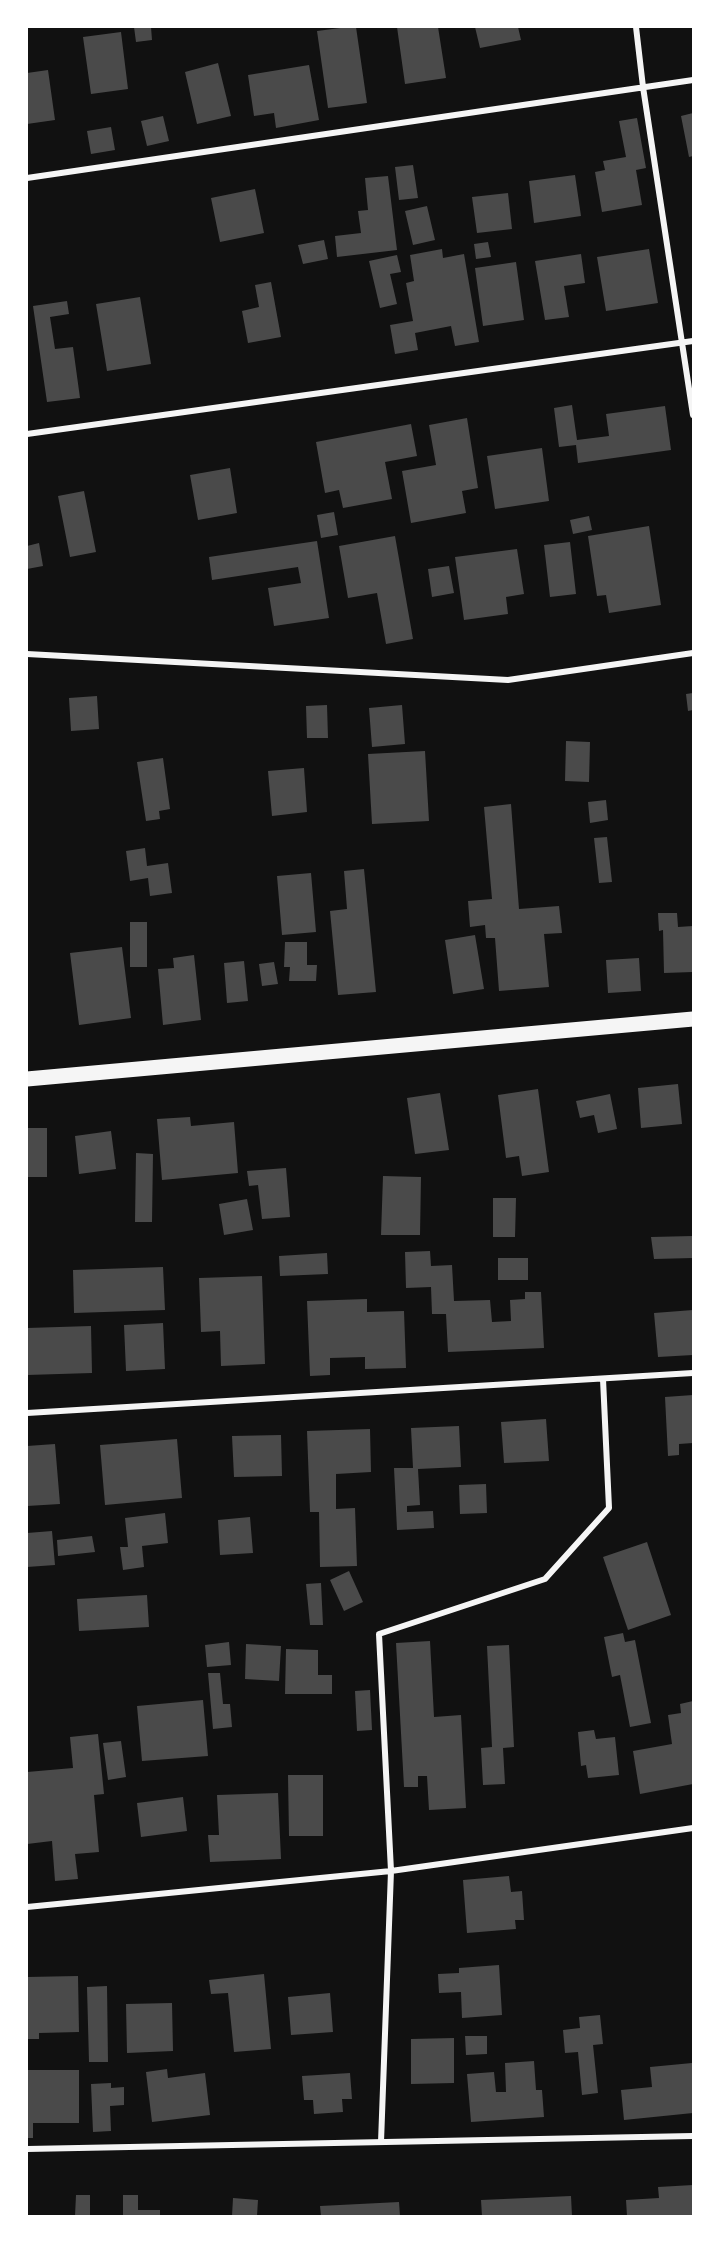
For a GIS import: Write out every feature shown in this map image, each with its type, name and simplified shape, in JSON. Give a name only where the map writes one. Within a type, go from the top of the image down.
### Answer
[{"type":"main road","points":[[27,1079],[693,1019]]},
{"type":"street","points":[[636,27],[693,415]]},
{"type":"street","points":[[27,178],[693,80]]},
{"type":"street","points":[[27,434],[693,341]]},
{"type":"street","points":[[27,654],[508,680],[693,653]]},
{"type":"street","points":[[27,1413],[693,1373]]},
{"type":"street","points":[[381,2142],[392,1871],[379,1634],[545,1579],[609,1508],[603,1379]]},
{"type":"street","points":[[27,1906],[392,1871],[693,1828]]},
{"type":"street","points":[[27,2149],[693,2136]]},
{"type":"building","points":[[134,27],[151,27],[152,40],[136,42]]},
{"type":"building","points":[[356,27],[367,103],[328,108],[317,31]]},
{"type":"building","points":[[397,27],[438,27],[446,78],[405,84]]},
{"type":"building","points":[[475,27],[518,27],[521,40],[480,48]]},
{"type":"building","points":[[121,32],[128,89],[91,94],[83,37]]},
{"type":"building","points":[[218,63],[231,116],[197,124],[185,72]]},
{"type":"building","points":[[309,65],[319,120],[276,128],[274,113],[254,116],[248,75]]},
{"type":"building","points":[[48,70],[55,120],[27,124],[27,73]]},
{"type":"building","points":[[693,113],[693,156],[689,157],[681,116]]},
{"type":"building","points":[[163,116],[169,141],[147,146],[141,121]]},
{"type":"building","points":[[637,118],[646,168],[636,170],[642,205],[602,212],[595,172],[605,170],[603,161],[626,157],[619,121]]},
{"type":"building","points":[[111,127],[115,150],[91,154],[87,131]]},
{"type":"building","points":[[413,165],[418,198],[399,200],[395,167]]},
{"type":"building","points":[[575,175],[581,216],[534,223],[529,181]]},
{"type":"building","points":[[388,176],[397,250],[337,257],[335,236],[361,233],[358,211],[368,210],[365,178]]},
{"type":"building","points":[[255,189],[264,233],[220,242],[211,198]]},
{"type":"building","points":[[508,193],[512,229],[477,233],[472,197]]},
{"type":"building","points":[[427,206],[435,240],[413,245],[405,211]]},
{"type":"building","points":[[324,240],[328,259],[303,264],[298,245]]},
{"type":"building","points":[[488,242],[491,257],[476,259],[474,244]]},
{"type":"building","points":[[442,249],[443,258],[464,254],[479,342],[455,346],[451,326],[415,333],[418,350],[395,354],[390,325],[413,321],[406,283],[414,281],[410,255]]},
{"type":"building","points":[[649,249],[658,303],[606,311],[597,257]]},
{"type":"building","points":[[581,254],[585,283],[564,286],[569,317],[545,320],[535,261]]},
{"type":"building","points":[[397,255],[401,272],[390,274],[397,304],[380,308],[369,261]]},
{"type":"building","points":[[516,262],[524,320],[483,326],[475,268]]},
{"type":"building","points":[[271,282],[281,337],[248,343],[242,311],[259,307],[255,285]]},
{"type":"building","points":[[140,297],[151,364],[107,371],[96,304]]},
{"type":"building","points":[[67,301],[69,314],[50,317],[55,349],[73,347],[80,398],[47,402],[33,306]]},
{"type":"building","points":[[572,405],[577,440],[609,436],[606,414],[665,406],[671,450],[578,463],[576,445],[559,447],[554,408]]},
{"type":"building","points":[[467,418],[478,488],[462,491],[466,513],[411,523],[402,471],[436,465],[429,425]]},
{"type":"building","points":[[411,424],[417,456],[385,462],[392,499],[343,508],[339,490],[325,493],[316,442]]},
{"type":"building","points":[[542,448],[549,501],[495,509],[487,456]]},
{"type":"building","points":[[230,468],[237,513],[198,520],[190,475]]},
{"type":"building","points":[[84,491],[96,552],[70,557],[58,496]]},
{"type":"building","points":[[334,512],[338,535],[321,538],[317,515]]},
{"type":"building","points":[[589,516],[592,530],[573,534],[570,520]]},
{"type":"building","points":[[649,526],[661,605],[609,613],[606,595],[597,596],[588,536]]},
{"type":"building","points":[[395,536],[413,639],[386,644],[377,593],[348,598],[339,546]]},
{"type":"building","points":[[317,541],[329,618],[274,626],[268,588],[301,583],[298,567],[212,580],[209,557]]},
{"type":"building","points":[[570,542],[576,594],[550,597],[544,545]]},
{"type":"building","points":[[39,543],[43,566],[27,569],[27,546]]},
{"type":"building","points":[[517,549],[524,594],[506,597],[508,614],[464,620],[455,557]]},
{"type":"building","points":[[449,566],[454,593],[432,597],[428,569]]},
{"type":"building","points":[[693,693],[693,710],[688,711],[686,694]]},
{"type":"building","points":[[97,696],[99,729],[71,731],[69,698]]},
{"type":"building","points":[[327,705],[328,738],[307,738],[306,706]]},
{"type":"building","points":[[402,705],[405,744],[372,747],[369,708]]},
{"type":"building","points":[[566,741],[590,742],[589,782],[565,781]]},
{"type":"building","points":[[425,751],[429,821],[372,824],[368,754]]},
{"type":"building","points":[[163,758],[170,809],[159,811],[160,819],[146,821],[137,762]]},
{"type":"building","points":[[304,768],[307,812],[272,816],[268,771]]},
{"type":"building","points":[[606,800],[608,820],[590,823],[588,802]]},
{"type":"building","points":[[511,804],[519,909],[559,906],[562,933],[544,934],[549,987],[499,991],[495,938],[486,938],[485,925],[470,927],[468,901],[492,899],[484,807]]},
{"type":"building","points":[[607,837],[612,882],[599,883],[594,838]]},
{"type":"building","points":[[145,848],[147,866],[168,863],[172,893],[150,896],[148,878],[130,881],[126,851]]},
{"type":"building","points":[[364,869],[376,992],[338,995],[330,911],[347,909],[344,871]]},
{"type":"building","points":[[311,873],[316,932],[282,935],[277,876]]},
{"type":"building","points":[[658,913],[677,913],[678,927],[693,926],[693,972],[664,973],[663,930],[659,931]]},
{"type":"building","points":[[130,922],[147,922],[147,967],[130,967]]},
{"type":"building","points":[[475,935],[484,989],[453,994],[445,940]]},
{"type":"building","points":[[285,942],[307,942],[307,965],[317,965],[316,981],[289,981],[290,967],[284,967]]},
{"type":"building","points":[[122,947],[131,1018],[79,1025],[70,953]]},
{"type":"building","points":[[194,955],[201,1020],[163,1025],[158,969],[174,968],[173,958]]},
{"type":"building","points":[[639,958],[641,991],[608,993],[606,960]]},
{"type":"building","points":[[244,961],[248,1001],[227,1003],[224,963]]},
{"type":"building","points":[[274,962],[278,984],[262,986],[259,964]]},
{"type":"building","points":[[678,1084],[682,1124],[641,1128],[638,1088]]},
{"type":"building","points":[[538,1089],[549,1172],[522,1176],[519,1156],[506,1158],[498,1095]]},
{"type":"building","points":[[440,1093],[449,1150],[415,1154],[407,1098]]},
{"type":"building","points":[[610,1094],[617,1129],[598,1133],[594,1115],[580,1118],[576,1101]]},
{"type":"building","points":[[190,1117],[191,1126],[234,1122],[238,1173],[162,1180],[157,1119]]},
{"type":"building","points":[[27,1128],[47,1128],[47,1177],[27,1177]]},
{"type":"building","points":[[111,1131],[116,1169],[79,1174],[75,1136]]},
{"type":"building","points":[[136,1153],[153,1154],[152,1222],[135,1222]]},
{"type":"building","points":[[286,1168],[290,1217],[262,1219],[258,1185],[249,1186],[247,1171]]},
{"type":"building","points":[[383,1176],[421,1177],[420,1235],[381,1235]]},
{"type":"building","points":[[493,1198],[516,1198],[515,1237],[493,1237]]},
{"type":"building","points":[[247,1199],[253,1230],[224,1235],[219,1204]]},
{"type":"building","points":[[693,1236],[693,1258],[654,1259],[651,1237]]},
{"type":"building","points":[[430,1251],[431,1266],[452,1265],[454,1301],[490,1300],[492,1322],[511,1321],[510,1300],[525,1299],[525,1292],[541,1292],[544,1348],[448,1352],[446,1314],[432,1314],[431,1287],[406,1288],[405,1252]]},
{"type":"building","points":[[327,1253],[328,1274],[280,1276],[279,1256]]},
{"type":"building","points":[[498,1258],[528,1258],[528,1280],[498,1280]]},
{"type":"building","points":[[163,1267],[165,1310],[74,1313],[73,1270]]},
{"type":"building","points":[[262,1276],[265,1364],[221,1366],[220,1331],[201,1332],[199,1278]]},
{"type":"building","points":[[367,1299],[367,1312],[404,1311],[406,1368],[365,1369],[365,1357],[330,1358],[330,1375],[310,1376],[307,1301]]},
{"type":"building","points":[[693,1310],[693,1355],[658,1357],[654,1313]]},
{"type":"building","points":[[163,1323],[165,1369],[126,1371],[124,1325]]},
{"type":"building","points":[[91,1326],[92,1373],[27,1375],[27,1328]]},
{"type":"building","points":[[693,1395],[693,1443],[679,1444],[679,1455],[668,1456],[665,1397]]},
{"type":"building","points":[[546,1419],[549,1461],[504,1463],[501,1422]]},
{"type":"building","points":[[459,1426],[461,1467],[418,1469],[420,1505],[407,1506],[407,1512],[433,1511],[434,1528],[397,1530],[394,1468],[413,1468],[411,1428]]},
{"type":"building","points":[[370,1429],[371,1472],[336,1474],[336,1509],[355,1508],[357,1566],[320,1567],[319,1512],[310,1512],[307,1431]]},
{"type":"building","points":[[281,1435],[282,1476],[234,1477],[232,1436]]},
{"type":"building","points":[[177,1439],[182,1498],[105,1505],[100,1445]]},
{"type":"building","points":[[55,1444],[60,1504],[27,1506],[27,1446]]},
{"type":"building","points":[[486,1484],[487,1513],[460,1514],[459,1485]]},
{"type":"building","points":[[165,1513],[168,1543],[142,1546],[144,1567],[123,1570],[120,1547],[128,1547],[125,1518]]},
{"type":"building","points":[[250,1517],[253,1553],[220,1555],[218,1520]]},
{"type":"building","points":[[52,1531],[55,1565],[27,1567],[27,1533]]},
{"type":"building","points":[[92,1536],[95,1552],[58,1556],[57,1540]]},
{"type":"building","points":[[647,1542],[671,1615],[628,1630],[603,1557]]},
{"type":"building","points":[[349,1571],[363,1602],[344,1611],[330,1580]]},
{"type":"building","points":[[321,1583],[323,1625],[310,1625],[306,1584]]},
{"type":"building","points":[[147,1595],[149,1627],[79,1631],[77,1599]]},
{"type":"building","points":[[623,1633],[625,1642],[635,1640],[651,1723],[630,1727],[620,1675],[612,1677],[604,1637]]},
{"type":"building","points":[[430,1641],[434,1717],[461,1715],[466,1808],[429,1810],[427,1776],[418,1776],[418,1787],[404,1787],[396,1643]]},
{"type":"building","points":[[229,1642],[231,1665],[207,1667],[205,1645]]},
{"type":"building","points":[[246,1644],[281,1646],[279,1681],[245,1679]]},
{"type":"building","points":[[509,1645],[514,1747],[503,1748],[505,1784],[483,1785],[481,1748],[492,1747],[487,1646]]},
{"type":"building","points":[[286,1649],[318,1650],[318,1675],[332,1675],[332,1694],[285,1694]]},
{"type":"building","points":[[208,1673],[220,1673],[223,1704],[230,1704],[232,1727],[213,1729]]},
{"type":"building","points":[[370,1690],[372,1730],[357,1731],[355,1691]]},
{"type":"building","points":[[203,1700],[208,1756],[142,1761],[137,1706]]},
{"type":"building","points":[[693,1701],[693,1784],[640,1794],[633,1751],[672,1744],[668,1715],[681,1713],[680,1704]]},
{"type":"building","points":[[594,1730],[596,1739],[615,1737],[619,1775],[588,1778],[586,1765],[581,1766],[578,1732]]},
{"type":"building","points":[[98,1734],[104,1794],[94,1795],[99,1852],[75,1854],[78,1879],[55,1881],[52,1841],[27,1844],[27,1772],[73,1768],[70,1737]]},
{"type":"building","points":[[121,1741],[126,1777],[108,1780],[103,1743]]},
{"type":"building","points":[[288,1775],[323,1775],[323,1836],[289,1836]]},
{"type":"building","points":[[278,1793],[281,1859],[210,1862],[208,1835],[219,1835],[217,1795]]},
{"type":"building","points":[[183,1797],[187,1831],[141,1837],[137,1803]]},
{"type":"building","points":[[509,1876],[511,1892],[522,1891],[524,1920],[515,1920],[516,1929],[467,1933],[463,1880]]},
{"type":"building","points":[[499,1965],[502,2015],[462,2018],[461,1992],[439,1993],[438,1974],[459,1973],[459,1968]]},
{"type":"building","points":[[264,1974],[271,2049],[234,2052],[228,1993],[211,1994],[209,1980]]},
{"type":"building","points":[[78,1976],[79,2032],[39,2033],[39,2039],[27,2039],[27,1977]]},
{"type":"building","points":[[107,1986],[108,2062],[89,2062],[87,1987]]},
{"type":"building","points":[[330,1993],[333,2032],[291,2035],[288,1997]]},
{"type":"building","points":[[172,2003],[173,2051],[127,2053],[126,2004]]},
{"type":"building","points":[[600,2015],[603,2044],[593,2045],[598,2093],[582,2095],[578,2052],[565,2053],[563,2030],[580,2028],[579,2017]]},
{"type":"building","points":[[465,2036],[487,2036],[487,2054],[466,2055]]},
{"type":"building","points":[[454,2038],[454,2083],[411,2084],[411,2039]]},
{"type":"building","points":[[534,2061],[536,2090],[542,2090],[544,2117],[471,2122],[467,2074],[494,2072],[496,2092],[506,2092],[505,2063]]},
{"type":"building","points":[[692,2063],[693,2113],[624,2120],[621,2090],[652,2087],[650,2067]]},
{"type":"building","points":[[167,2069],[168,2078],[205,2073],[210,2115],[152,2122],[146,2072]]},
{"type":"building","points":[[28,2070],[79,2070],[79,2123],[33,2123],[33,2138],[27,2138]]},
{"type":"building","points":[[350,2073],[352,2099],[342,2099],[343,2112],[314,2114],[313,2100],[304,2100],[302,2076]]},
{"type":"building","points":[[111,2083],[111,2088],[124,2087],[124,2105],[110,2106],[111,2131],[93,2132],[91,2084]]},
{"type":"building","points":[[693,2185],[693,2216],[627,2216],[626,2200],[659,2198],[658,2187]]},
{"type":"building","points":[[76,2195],[90,2195],[90,2216],[75,2216]]},
{"type":"building","points":[[123,2195],[138,2195],[138,2210],[160,2210],[160,2216],[123,2216]]},
{"type":"building","points":[[571,2196],[572,2216],[482,2216],[481,2200]]},
{"type":"building","points":[[233,2198],[258,2200],[257,2216],[232,2216]]},
{"type":"building","points":[[399,2202],[400,2216],[321,2216],[320,2206]]}]
